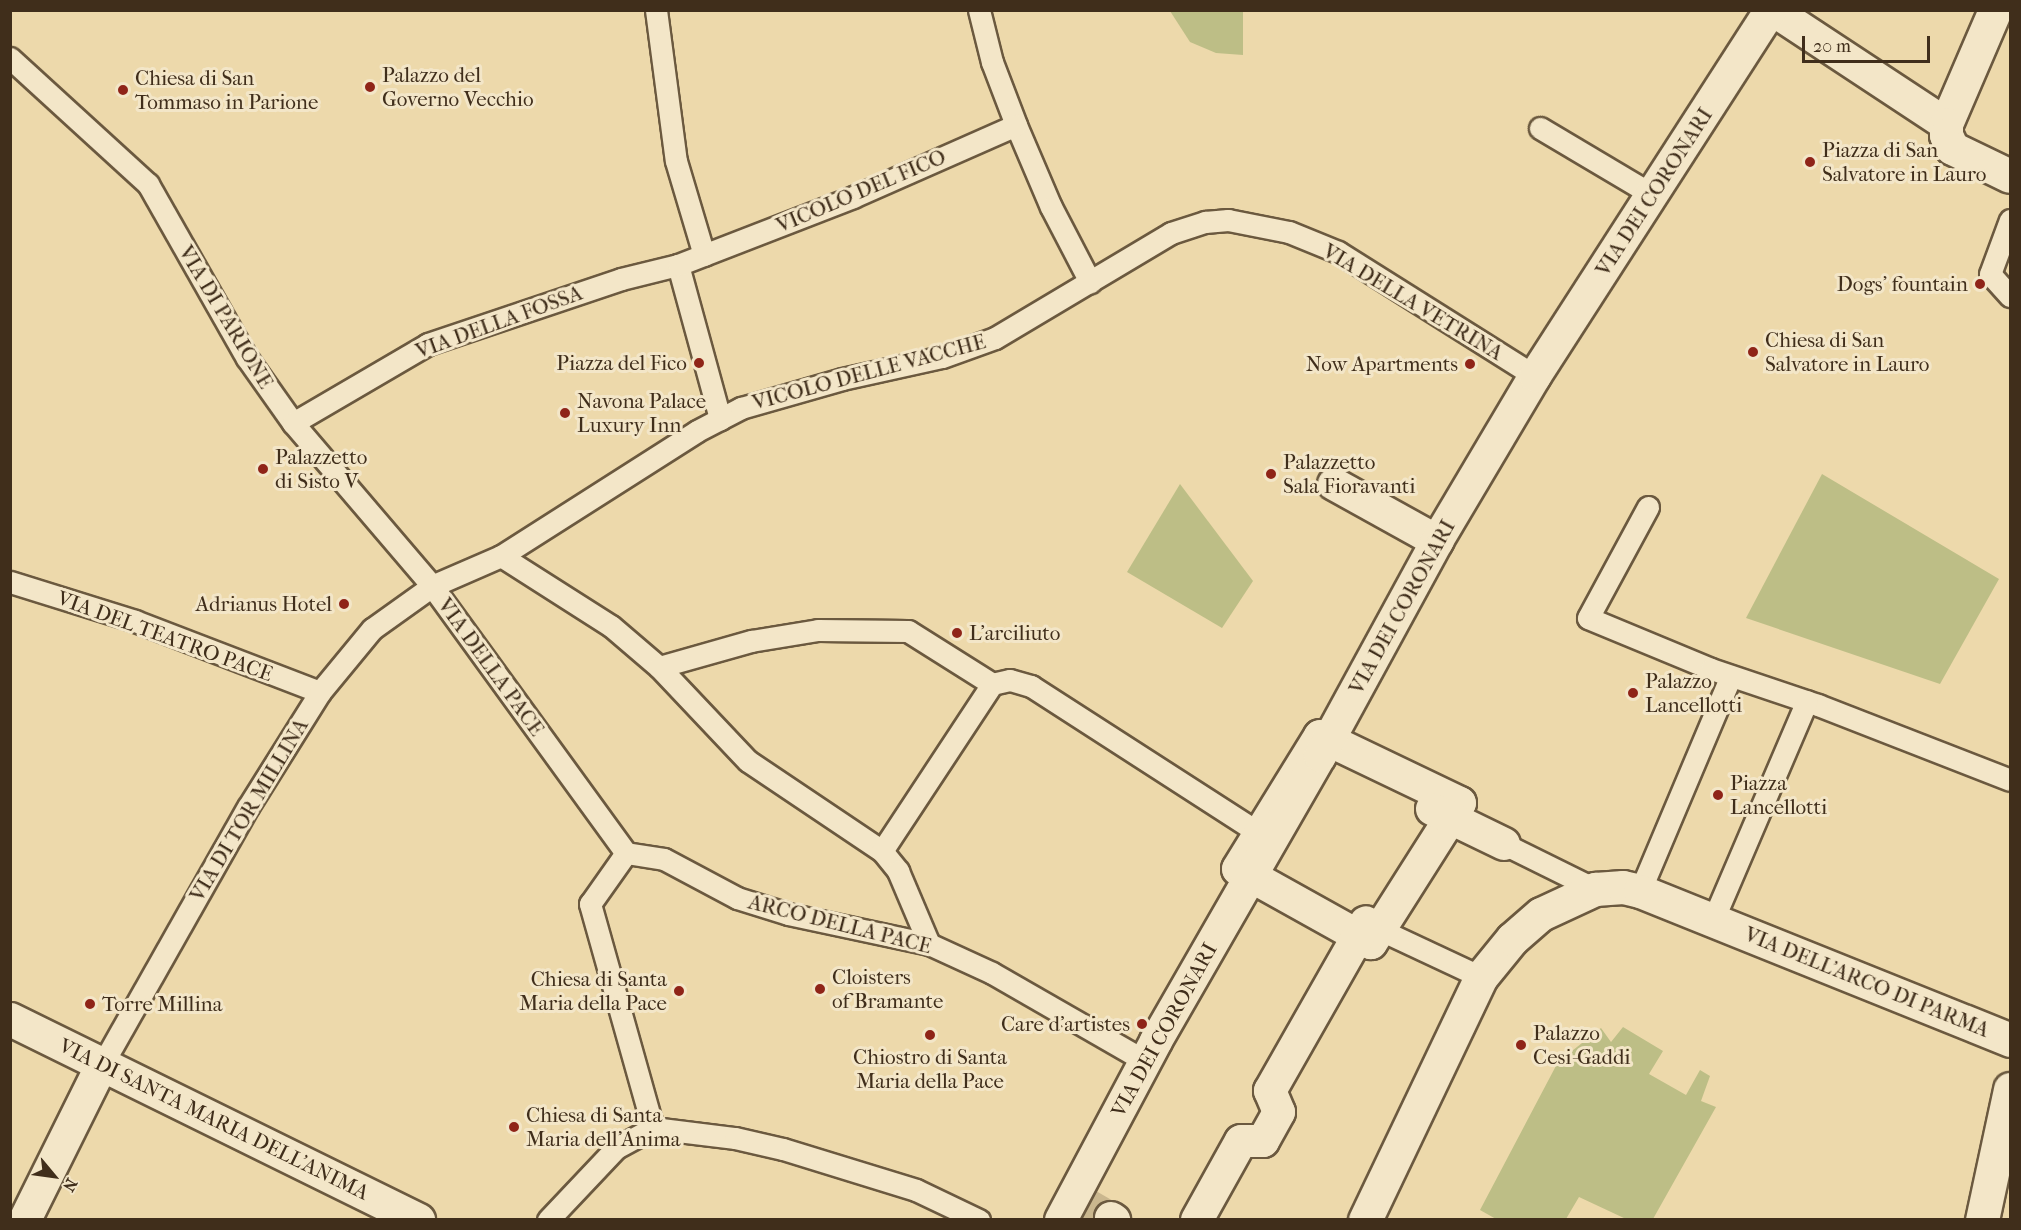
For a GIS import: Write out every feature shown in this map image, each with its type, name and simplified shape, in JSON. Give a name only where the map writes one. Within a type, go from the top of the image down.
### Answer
[{"type":"street","points":[[1772,10],[1946,124]]},
{"type":"street","name":"VIA DEI CORONARI","points":[[1324,748],[1437,542],[1535,376],[1772,10]]},
{"type":"street","points":[[1995,10],[1946,124],[1952,148],[2010,176]]},
{"type":"street","points":[[1334,484],[1437,542]]},
{"type":"street","name":"VIA DEI CORONARI","points":[[1089,1211],[1145,1061],[1259,854],[1268,826],[1320,736],[1324,748]]},
{"type":"street","points":[[1197,1220],[1241,1141],[1263,1141],[1279,1112],[1270,1091],[1373,930],[1460,802],[1324,748]]},
{"type":"street","points":[[1450,818],[1504,844]]},
{"type":"street","points":[[1259,854],[1373,930]]},
{"type":"street","points":[[1365,1220],[1481,977],[1512,939],[1541,914],[1620,889],[1719,922]]},
{"type":"street","name":"VIA DELL'ARCO DI PARMA","points":[[1719,922],[2010,1040]]},
{"type":"street","name":"VIA DI SANTA MARIA DELL'ANIMA","points":[[10,1019],[418,1220]]},
{"type":"street","points":[[25,1220],[103,1063]]},
{"type":"street","points":[[1982,1220],[2010,1089]]},
{"type":"lane","points":[[656,10],[676,161],[704,255],[678,265],[720,419]]},
{"type":"lane","points":[[979,10],[992,62],[1016,124],[1051,207],[1090,282]]},
{"type":"lane","name":"VIA DI PARIONE","points":[[10,58],[148,184],[247,358],[293,423],[432,586]]},
{"type":"lane","name":"VICOLO DEL FICO","points":[[704,255],[853,197],[1016,124]]},
{"type":"lane","points":[[1540,128],[1653,195]]},
{"type":"lane","name":"VIA DELLA VETRINA","points":[[1090,282],[1189,226],[1228,220],[1250,222],[1288,232],[1338,252],[1535,376]]},
{"type":"lane","points":[[2010,220],[1990,274],[2010,296]]},
{"type":"lane","name":"VIA DELLA FOSSA","points":[[293,423],[428,344],[649,272],[678,265]]},
{"type":"lane","name":"VICOLO DELLE VACCHE","points":[[720,419],[741,408],[842,379],[942,357],[995,338],[1090,282]]},
{"type":"lane","name":"VIA DELLA PACE","points":[[626,853],[432,586],[501,556],[697,431],[720,419]]},
{"type":"lane","points":[[1648,507],[1588,618],[1711,669],[1813,703],[2010,780]]},
{"type":"lane","points":[[501,556],[611,626],[659,667],[748,762],[882,851],[898,871],[928,944]]},
{"type":"lane","name":"VIA DEL TEATRO PACE","points":[[10,582],[135,621],[320,692]]},
{"type":"lane","name":"VIA DI TOR MILLINA","points":[[103,1063],[248,807],[320,692],[383,618],[432,586]]},
{"type":"lane","points":[[659,667],[768,638],[829,629],[874,629],[908,631],[992,684]]},
{"type":"lane","points":[[1504,844],[1620,889],[1731,676]]},
{"type":"lane","points":[[882,851],[992,684],[1010,680],[1030,686],[1259,854]]},
{"type":"lane","points":[[1719,922],[1813,703]]},
{"type":"lane","points":[[626,853],[590,904],[653,1128]]},
{"type":"lane","name":"ARCO DELLA PACE","points":[[626,853],[664,859],[736,898],[788,914],[928,944],[992,973],[1145,1061]]},
{"type":"lane","points":[[1373,930],[1481,977]]},
{"type":"lane","points":[[548,1220],[616,1148],[653,1128],[735,1138],[783,1149],[925,1193],[979,1220]]},
{"type":"green space","points":[[1170,11],[1243,11],[1243,55],[1216,53],[1190,42]]},
{"type":"green space","points":[[1822,474],[1999,579],[1940,684],[1746,618]]},
{"type":"green space","points":[[1180,484],[1253,581],[1222,628],[1127,572]]},
{"type":"green space","points":[[1623,1027],[1663,1051],[1649,1074],[1686,1095],[1700,1070],[1710,1076],[1701,1101],[1716,1107],[1653,1219],[1626,1219],[1579,1197],[1566,1219],[1496,1219],[1480,1210],[1558,1062],[1601,1028],[1611,1042]]},
{"type":"tunnel","points":[[1085,1203],[1111,1218]]},
{"type":"place","name":"Palazzo del Governo Vecchio","points":[[370,87]]},
{"type":"place","name":"Chiesa di San Tommaso in Parione","points":[[123,90]]},
{"type":"place","name":"Piazza di San Salvatore in Lauro","points":[[1810,162]]},
{"type":"place","name":"Dogs' fountain","points":[[1980,284]]},
{"type":"place","name":"Chiesa di San Salvatore in Lauro","points":[[1753,352]]},
{"type":"place","name":"Piazza del Fico","points":[[699,363]]},
{"type":"place","name":"Now Apartments","points":[[1470,364]]},
{"type":"place","name":"Navona Palace Luxury Inn","points":[[565,413]]},
{"type":"place","name":"Palazzetto di Sisto V","points":[[263,469]]},
{"type":"place","name":"Palazzetto Sala Fioravanti","points":[[1271,474]]},
{"type":"place","name":"Adrianus Hotel","points":[[344,604]]},
{"type":"place","name":"L’arciliuto","points":[[957,633]]},
{"type":"place","name":"Palazzo Lancellotti","points":[[1633,693]]},
{"type":"place","name":"Piazza Lancellotti","points":[[1718,795]]},
{"type":"place","name":"Cloisters of Bramante","points":[[820,989]]},
{"type":"place","name":"Chiesa di Santa Maria della Pace","points":[[679,991]]},
{"type":"place","name":"Torre Millina","points":[[90,1004]]},
{"type":"place","name":"Care d'artistes","points":[[1142,1024]]},
{"type":"place","name":"Chiostro di Santa Maria della Pace","points":[[930,1035]]},
{"type":"place","name":"Palazzo Cesi-Gaddi","points":[[1521,1045]]},
{"type":"place","name":"Chiesa di Santa Maria dell'Anima","points":[[514,1127]]}]
